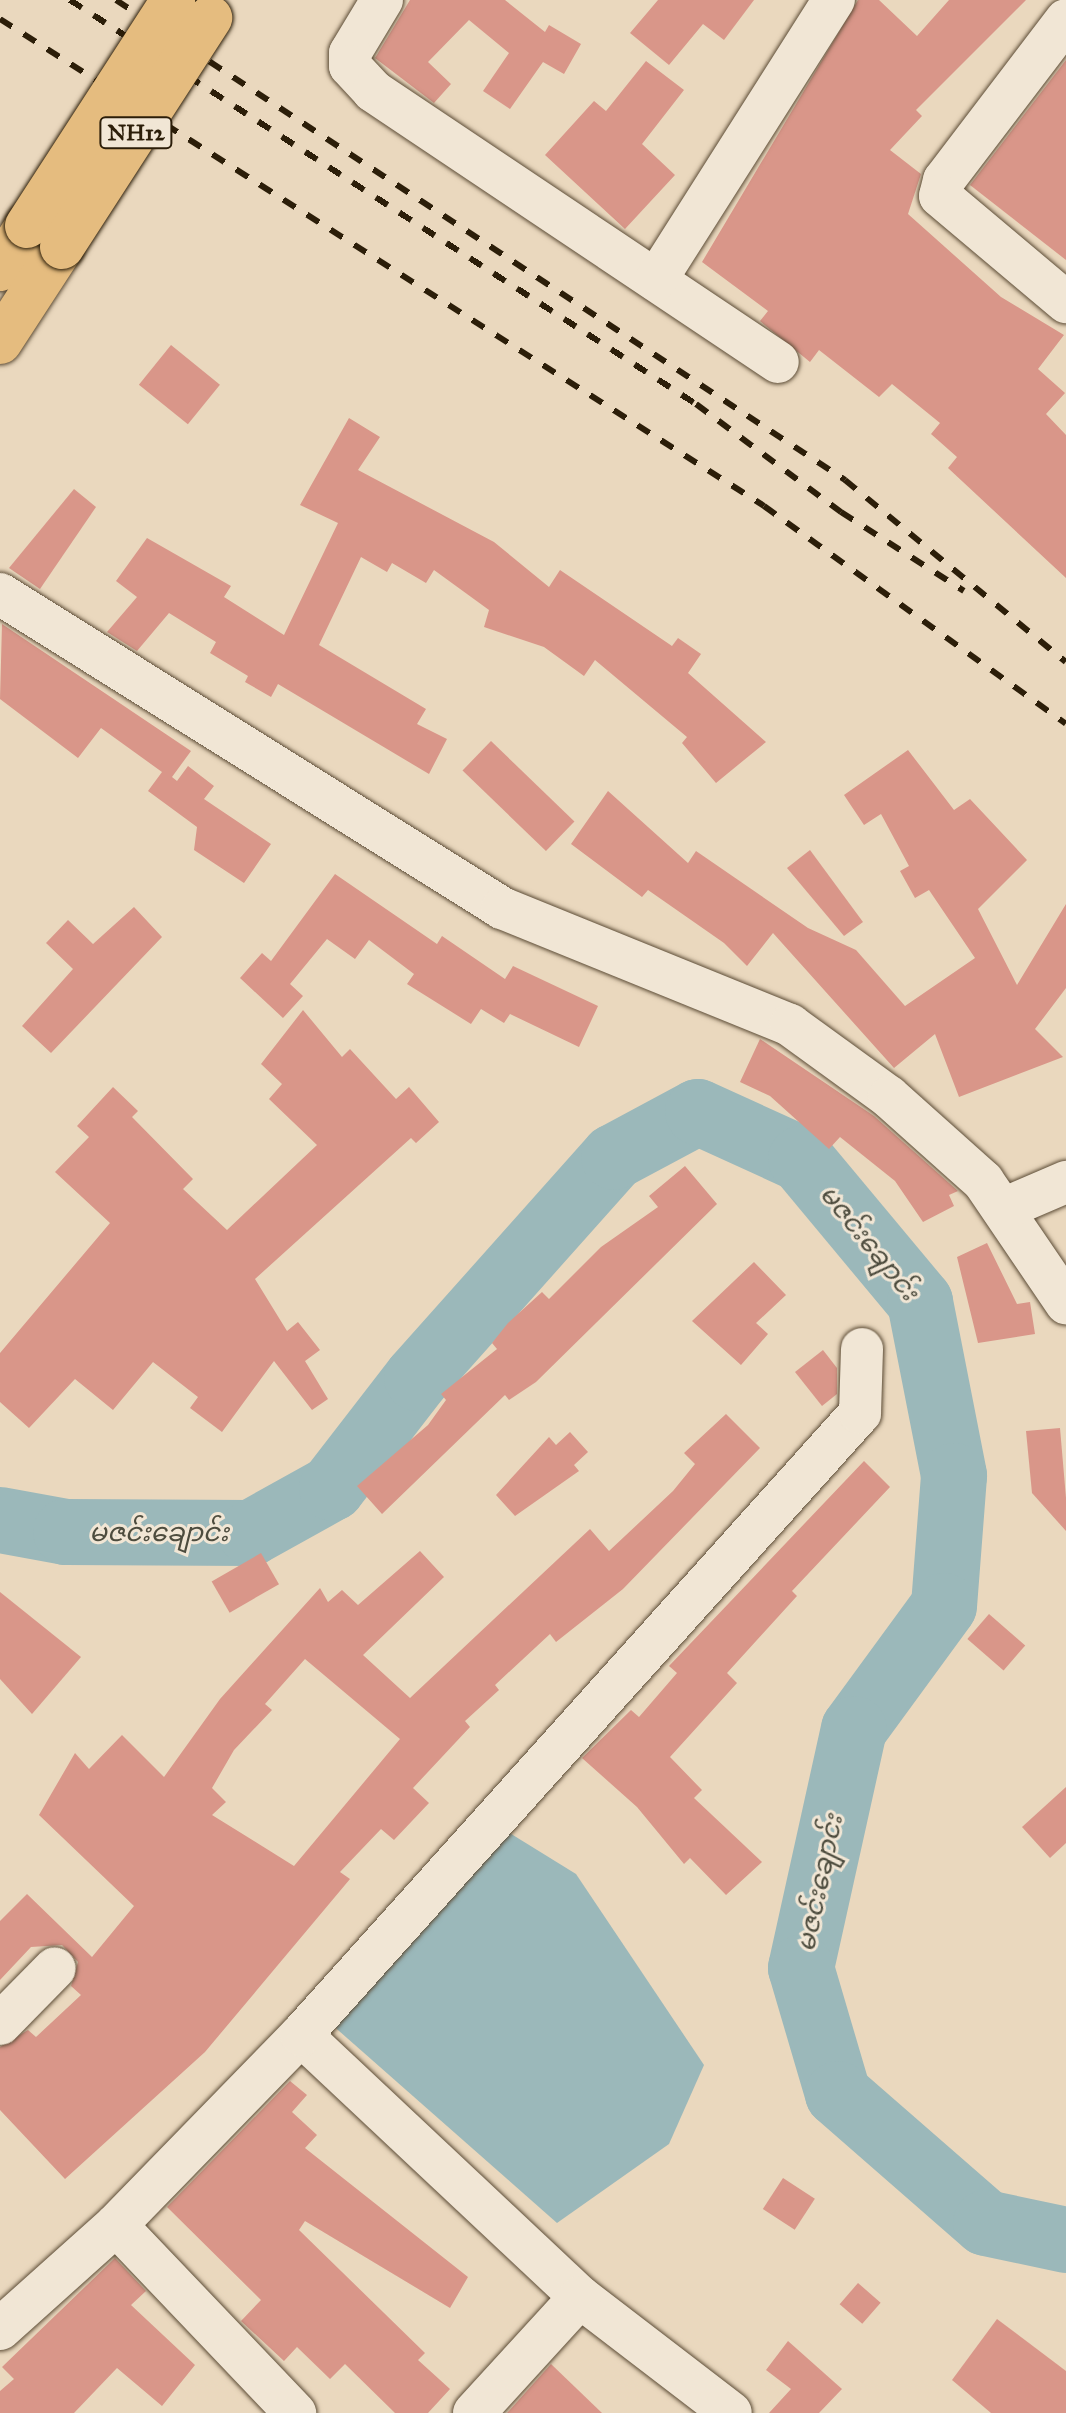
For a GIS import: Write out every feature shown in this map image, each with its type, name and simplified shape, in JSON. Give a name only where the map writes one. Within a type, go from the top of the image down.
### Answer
[{"type":"highway","name":"NH12","points":[[0,342],[45,237],[202,6]]},
{"type":"highway","name":"NH12","points":[[0,269],[45,237]]},
{"type":"street","points":[[382,0],[350,53],[350,66],[373,91],[778,362]]},
{"type":"street","points":[[656,280],[834,0]]},
{"type":"street","points":[[1066,20],[944,180],[940,196],[1066,302]]},
{"type":"street","points":[[0,594],[502,908],[790,1025],[919,1123],[1003,1209],[1066,1303]]},
{"type":"street","points":[[1003,1209],[1066,1182]]},
{"type":"street","points":[[0,2329],[116,2225],[301,2035],[860,1413],[862,1349]]},
{"type":"street","points":[[0,2024],[55,1968]]},
{"type":"street","points":[[301,2035],[580,2297],[731,2413]]},
{"type":"street","points":[[116,2225],[295,2413]]},
{"type":"street","points":[[474,2413],[580,2297]]},
{"type":"water","points":[[503,1829],[576,1874],[704,2065],[669,2144],[557,2223],[330,2023]]},
{"type":"building","points":[[410,0],[505,0],[545,32],[549,25],[581,44],[564,74],[543,62],[510,109],[483,91],[509,53],[469,20],[428,62],[451,84],[434,103],[375,58]]},
{"type":"building","points":[[658,0],[754,0],[724,40],[703,24],[669,65],[630,33]]},
{"type":"building","points":[[858,0],[879,0],[917,36],[949,0],[1026,0],[916,110],[922,116],[890,150],[921,174],[908,214],[1001,297],[1064,335],[1038,369],[1065,393],[1046,414],[1066,435],[1066,578],[948,468],[957,457],[931,434],[940,423],[892,384],[879,397],[819,350],[810,362],[760,321],[768,311],[702,262]]},
{"type":"building","points":[[1066,60],[1066,260],[970,185]]},
{"type":"building","points":[[646,61],[684,90],[642,144],[675,175],[625,229],[545,155],[594,101],[606,111]]},
{"type":"building","points":[[171,345],[220,385],[188,424],[139,385]]},
{"type":"building","points":[[349,418],[380,437],[358,470],[494,542],[549,587],[560,570],[672,646],[678,638],[701,654],[688,673],[766,742],[716,783],[682,743],[687,737],[595,660],[584,676],[544,647],[484,627],[489,610],[434,570],[426,583],[392,563],[387,572],[361,557],[319,645],[426,709],[417,724],[447,739],[429,774],[278,684],[271,697],[245,682],[248,676],[210,653],[216,642],[169,613],[137,651],[107,632],[137,597],[116,581],[147,538],[231,586],[224,597],[284,635],[338,523],[300,505]]},
{"type":"building","points":[[74,489],[96,507],[40,589],[9,568]]},
{"type":"building","points":[[2,624],[191,751],[172,777],[177,781],[188,766],[214,786],[204,799],[271,844],[244,883],[194,850],[197,827],[148,791],[162,772],[101,728],[78,758],[0,699]]},
{"type":"building","points":[[491,741],[574,822],[546,851],[463,770]]},
{"type":"building","points":[[908,750],[954,810],[970,799],[1027,860],[978,909],[1017,985],[1066,904],[1066,988],[1035,1029],[1063,1057],[959,1097],[935,1034],[894,1068],[773,933],[747,966],[724,943],[648,890],[642,897],[571,844],[608,791],[688,863],[696,851],[808,928],[856,950],[905,1006],[975,958],[929,890],[915,898],[900,871],[909,866],[881,814],[864,825],[844,795]]},
{"type":"building","points":[[810,850],[863,922],[844,936],[787,868]]},
{"type":"building","points":[[335,874],[437,944],[442,936],[505,979],[513,966],[598,1006],[579,1047],[510,1014],[504,1023],[481,1009],[471,1024],[407,984],[414,974],[369,940],[355,959],[327,939],[290,984],[303,996],[283,1018],[240,978],[262,953],[271,961]]},
{"type":"building","points":[[134,907],[162,937],[51,1053],[22,1026],[73,969],[46,943],[68,920],[93,944]]},
{"type":"building","points":[[303,1010],[342,1057],[350,1049],[396,1099],[409,1087],[439,1122],[416,1143],[411,1138],[255,1279],[287,1331],[298,1322],[320,1350],[305,1361],[328,1399],[312,1410],[274,1361],[222,1432],[190,1408],[198,1397],[153,1362],[113,1410],[75,1379],[29,1428],[0,1402],[0,1353],[110,1223],[55,1172],[89,1137],[77,1126],[113,1087],[138,1111],[132,1117],[193,1179],[183,1189],[227,1230],[317,1145],[269,1099],[282,1084],[261,1064]]},
{"type":"building","points":[[760,1039],[874,1116],[958,1191],[949,1195],[954,1206],[923,1222],[895,1181],[840,1137],[829,1149],[770,1096],[740,1082]]},
{"type":"building","points":[[685,1166],[717,1204],[536,1382],[509,1400],[505,1395],[382,1514],[357,1486],[428,1425],[446,1400],[441,1394],[497,1349],[492,1343],[508,1323],[542,1292],[549,1299],[601,1247],[658,1207],[649,1196]]},
{"type":"building","points":[[987,1243],[1017,1304],[1030,1302],[1035,1334],[978,1343],[957,1257]]},
{"type":"building","points":[[754,1262],[786,1295],[756,1323],[768,1334],[741,1365],[692,1321]]},
{"type":"building","points":[[823,1350],[837,1368],[837,1394],[822,1406],[795,1372]]},
{"type":"building","points":[[726,1414],[760,1448],[623,1589],[556,1642],[550,1634],[495,1685],[499,1690],[465,1721],[470,1727],[413,1788],[429,1803],[394,1840],[381,1829],[340,1872],[350,1879],[205,2052],[65,2179],[0,2110],[0,2047],[28,2030],[36,2037],[81,1995],[71,1986],[78,1962],[62,1945],[31,1947],[0,1980],[0,1921],[27,1894],[92,1957],[134,1906],[39,1815],[75,1753],[89,1769],[122,1735],[164,1777],[220,1699],[320,1588],[328,1602],[342,1590],[358,1605],[420,1551],[444,1577],[363,1655],[410,1698],[590,1529],[609,1551],[673,1491],[695,1464],[684,1453]],"holes":[[[305,1659],[400,1739],[294,1866],[212,1815],[226,1802],[212,1788],[234,1750],[272,1710],[265,1704]]]},
{"type":"building","points":[[1060,1428],[1066,1531],[1032,1493],[1026,1431]]},
{"type":"building","points":[[570,1432],[588,1452],[574,1465],[579,1471],[515,1516],[496,1495],[549,1437],[556,1445]]},
{"type":"building","points":[[864,1461],[890,1487],[792,1591],[797,1596],[727,1673],[737,1683],[670,1757],[702,1790],[694,1798],[762,1862],[726,1895],[690,1858],[684,1864],[637,1807],[582,1758],[631,1710],[639,1717],[677,1673],[669,1666]]},
{"type":"building","points":[[261,1553],[279,1584],[230,1613],[212,1582]]},
{"type":"building","points":[[0,1592],[81,1657],[32,1714],[0,1679]]},
{"type":"building","points":[[989,1614],[1025,1645],[1004,1670],[967,1639]]},
{"type":"building","points":[[1066,1787],[1066,1843],[1050,1858],[1022,1827]]},
{"type":"building","points":[[290,2081],[307,2095],[292,2112],[317,2135],[305,2148],[468,2277],[450,2308],[305,2221],[299,2230],[425,2353],[418,2360],[450,2389],[428,2413],[395,2413],[345,2364],[330,2379],[297,2347],[284,2361],[241,2321],[261,2300],[167,2207]]},
{"type":"building","points":[[783,2178],[815,2199],[795,2230],[763,2209]]},
{"type":"building","points":[[115,2258],[146,2291],[131,2305],[195,2365],[162,2406],[117,2368],[74,2413],[0,2413],[0,2391],[14,2379],[2,2367]]},
{"type":"building","points":[[858,2283],[881,2303],[862,2324],[840,2304]]},
{"type":"building","points":[[997,2319],[1066,2371],[1066,2413],[991,2413],[952,2380]]},
{"type":"building","points":[[788,2341],[842,2389],[819,2413],[769,2413],[791,2389],[766,2370]]},
{"type":"building","points":[[551,2364],[602,2413],[507,2413]]},
{"type":"waterway","name":"မဇင်းချောင်း","points":[[0,1520],[66,1532],[251,1533],[332,1488],[417,1378],[614,1157],[698,1112],[801,1159],[920,1302],[954,1476],[944,1606],[854,1729],[801,1968],[838,2094],[986,2223],[1066,2240]]},
{"type":"railway","points":[[70,0],[696,404],[841,512],[964,591]]},
{"type":"railway","points":[[116,0],[845,480],[1066,662]]},
{"type":"railway","points":[[0,19],[764,506],[1066,724]]}]
